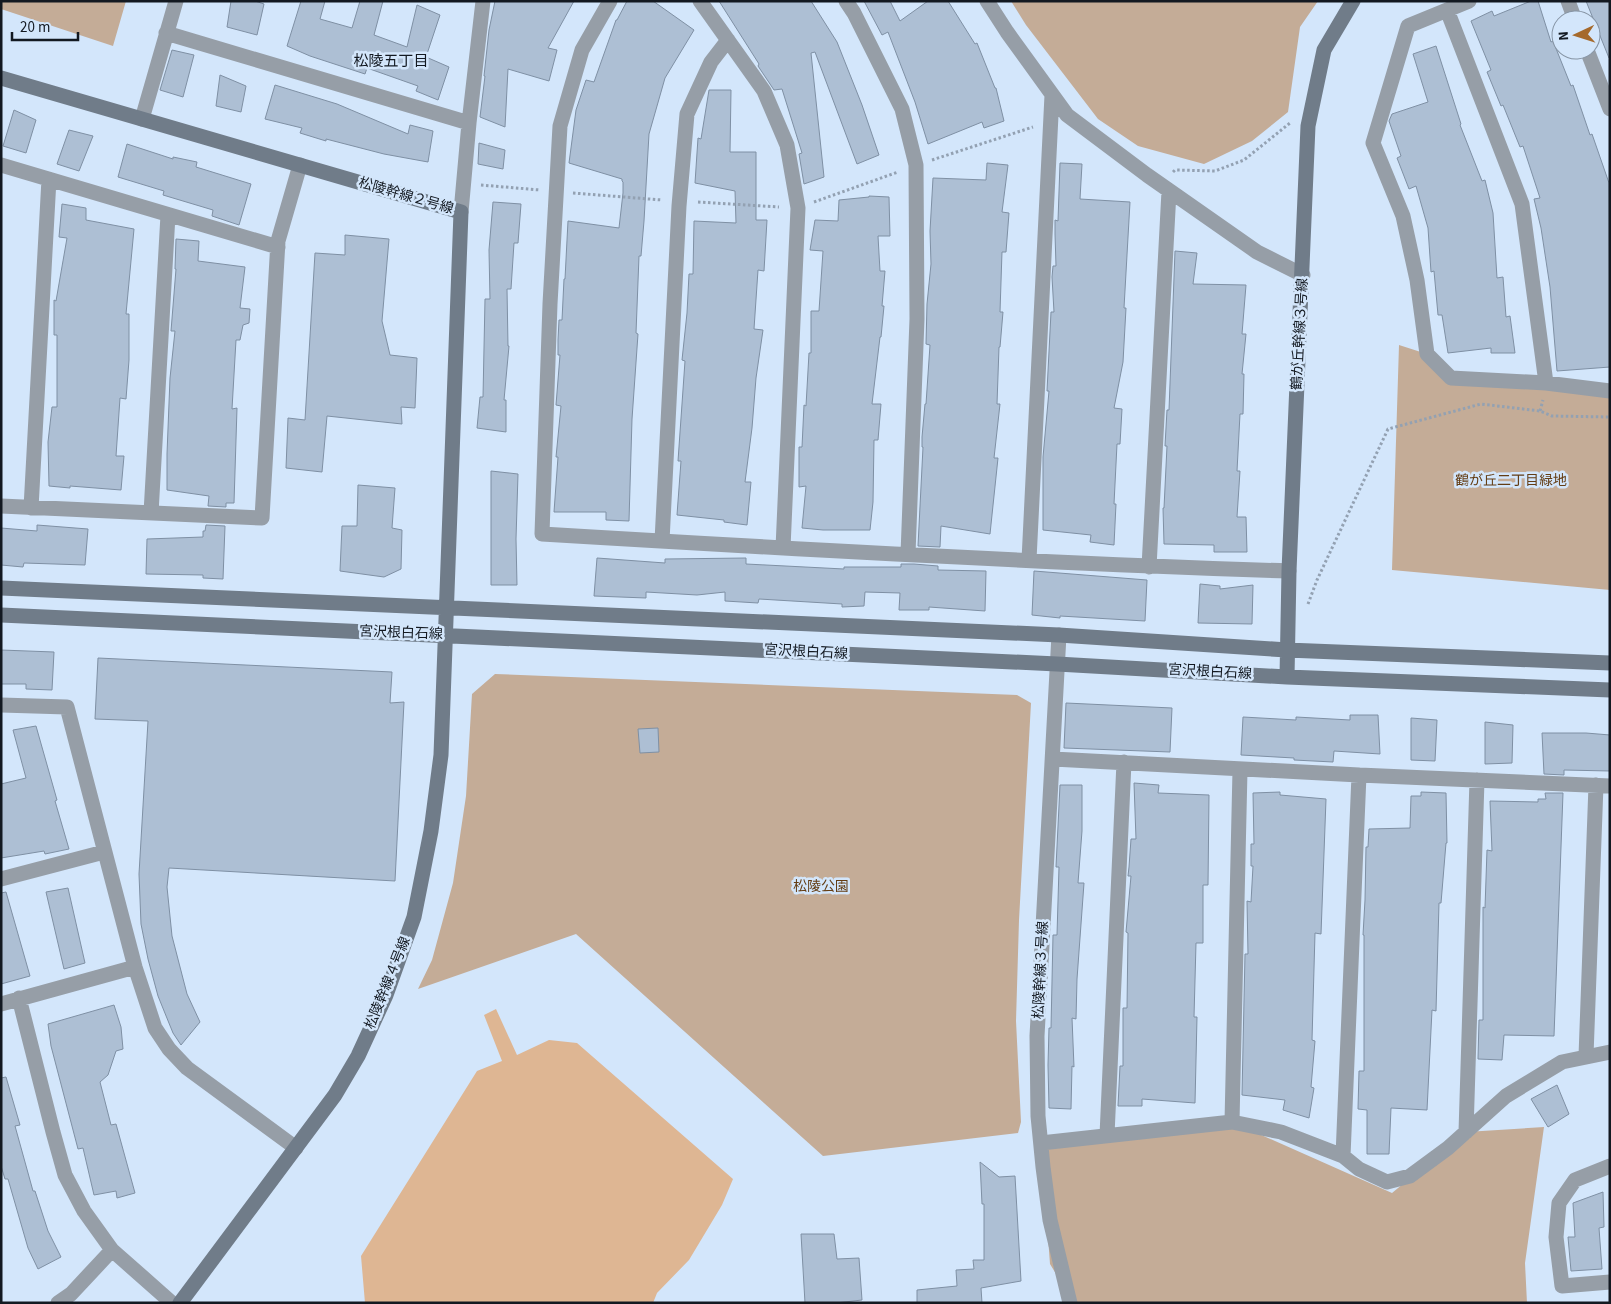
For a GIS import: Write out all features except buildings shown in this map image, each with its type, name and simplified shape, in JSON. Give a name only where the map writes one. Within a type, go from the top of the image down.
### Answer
[{"type":"street","points":[[142,119],[176,1]]},
{"type":"street","points":[[610,1],[582,50],[560,126],[550,304],[542,534],[1149,567],[1289,571]]},
{"type":"street","points":[[700,1],[764,90],[787,145],[798,208],[783,548]]},
{"type":"street","points":[[846,1],[854,13],[902,109],[916,166],[917,319],[908,554]]},
{"type":"street","points":[[988,1],[1007,32],[1068,115],[1164,187],[1257,252],[1303,275]]},
{"type":"street","name":"鶴が丘幹線３号線","points":[[1287,676],[1289,571],[1308,126],[1324,50],[1353,1]]},
{"type":"street","points":[[1469,1],[1408,26],[1373,143],[1403,216],[1417,280],[1427,354],[1451,378],[1546,383],[1610,391]]},
{"type":"street","points":[[461,212],[478,2]]},
{"type":"street","points":[[1447,10],[1522,204],[1546,383]]},
{"type":"street","points":[[166,33],[469,123]]},
{"type":"street","points":[[662,541],[680,201],[687,114],[711,62],[728,40]]},
{"type":"street","points":[[1591,60],[1610,109]]},
{"type":"street","name":"松陵幹線２号線","points":[[1,78],[461,212],[447,607]]},
{"type":"street","points":[[1029,560],[1052,95]]},
{"type":"street","points":[[1,165],[278,247]]},
{"type":"street","points":[[1,506],[262,518],[278,241],[300,165]]},
{"type":"street","points":[[31,508],[49,179]]},
{"type":"street","points":[[1149,567],[1164,187]]},
{"type":"street","points":[[152,513],[168,215]]},
{"type":"street","points":[[1,588],[1059,635],[1287,650],[1610,663]]},
{"type":"street","name":"松陵幹線４号線","points":[[180,1303],[335,1095],[358,1056],[386,996],[414,917],[431,831],[441,755],[447,607]]},
{"type":"street","name":"宮沢根白石線","points":[[1,614],[1610,690]]},
{"type":"street","name":"松陵幹線３号線","points":[[1059,635],[1037,1036],[1038,1116],[1050,1220],[1070,1303]]},
{"type":"street","points":[[1,705],[67,707],[135,967],[155,1028],[169,1049],[187,1068],[296,1148]]},
{"type":"street","points":[[1053,758],[1240,770],[1603,786],[1586,1056]]},
{"type":"street","points":[[1107,1135],[1124,762]]},
{"type":"street","points":[[1232,1122],[1240,770]]},
{"type":"street","points":[[1343,1156],[1359,775]]},
{"type":"street","points":[[1466,1132],[1477,780]]},
{"type":"street","points":[[1,879],[104,852]]},
{"type":"street","points":[[1,1004],[135,967]]},
{"type":"street","points":[[19,998],[65,1175],[84,1211],[112,1250],[172,1303]]},
{"type":"street","points":[[1041,1143],[1232,1122],[1281,1132],[1343,1156],[1359,1169],[1387,1182],[1410,1176],[1448,1148],[1506,1096],[1562,1062],[1610,1052]]},
{"type":"street","points":[[1610,1166],[1575,1180],[1560,1203],[1556,1237],[1562,1286],[1610,1282]]},
{"type":"street","points":[[58,1303],[71,1294],[112,1250]]},
{"type":"path","points":[[1164,187],[1175,170],[1214,171],[1244,160],[1290,123]]},
{"type":"path","points":[[463,183],[556,192],[798,208]]},
{"type":"path","points":[[1287,629],[1299,629],[1317,580],[1388,429],[1481,404],[1540,411],[1552,416],[1610,418]]},
{"type":"green space","points":[[1,1],[126,1],[113,46],[1,9]]},
{"type":"green space","points":[[1011,1],[1318,1],[1300,27],[1288,112],[1252,141],[1204,164],[1138,146],[1098,119],[1026,25]]},
{"type":"green space","name":"鶴が丘二丁目緑地","points":[[1399,345],[1427,354],[1451,378],[1610,391],[1610,590],[1392,570]]},
{"type":"green space","name":"松陵公園","points":[[495,674],[1017,695],[1031,703],[1019,920],[1016,1021],[1021,1122],[1018,1133],[823,1156],[576,934],[418,989],[432,960],[453,883],[466,796],[472,694]]},
{"type":"green space","points":[[1232,1122],[1392,1193],[1466,1132],[1544,1127],[1525,1263],[1527,1303],[1070,1303],[1067,1292],[1050,1264],[1041,1143]]},
{"type":"shaded area","points":[[496,1009],[517,1055],[549,1040],[577,1043],[733,1179],[722,1205],[689,1260],[657,1293],[653,1303],[365,1303],[361,1256],[477,1071],[502,1061],[484,1015]]},
{"type":"district","name":"松陵五丁目","points":[[391,61]]}]
